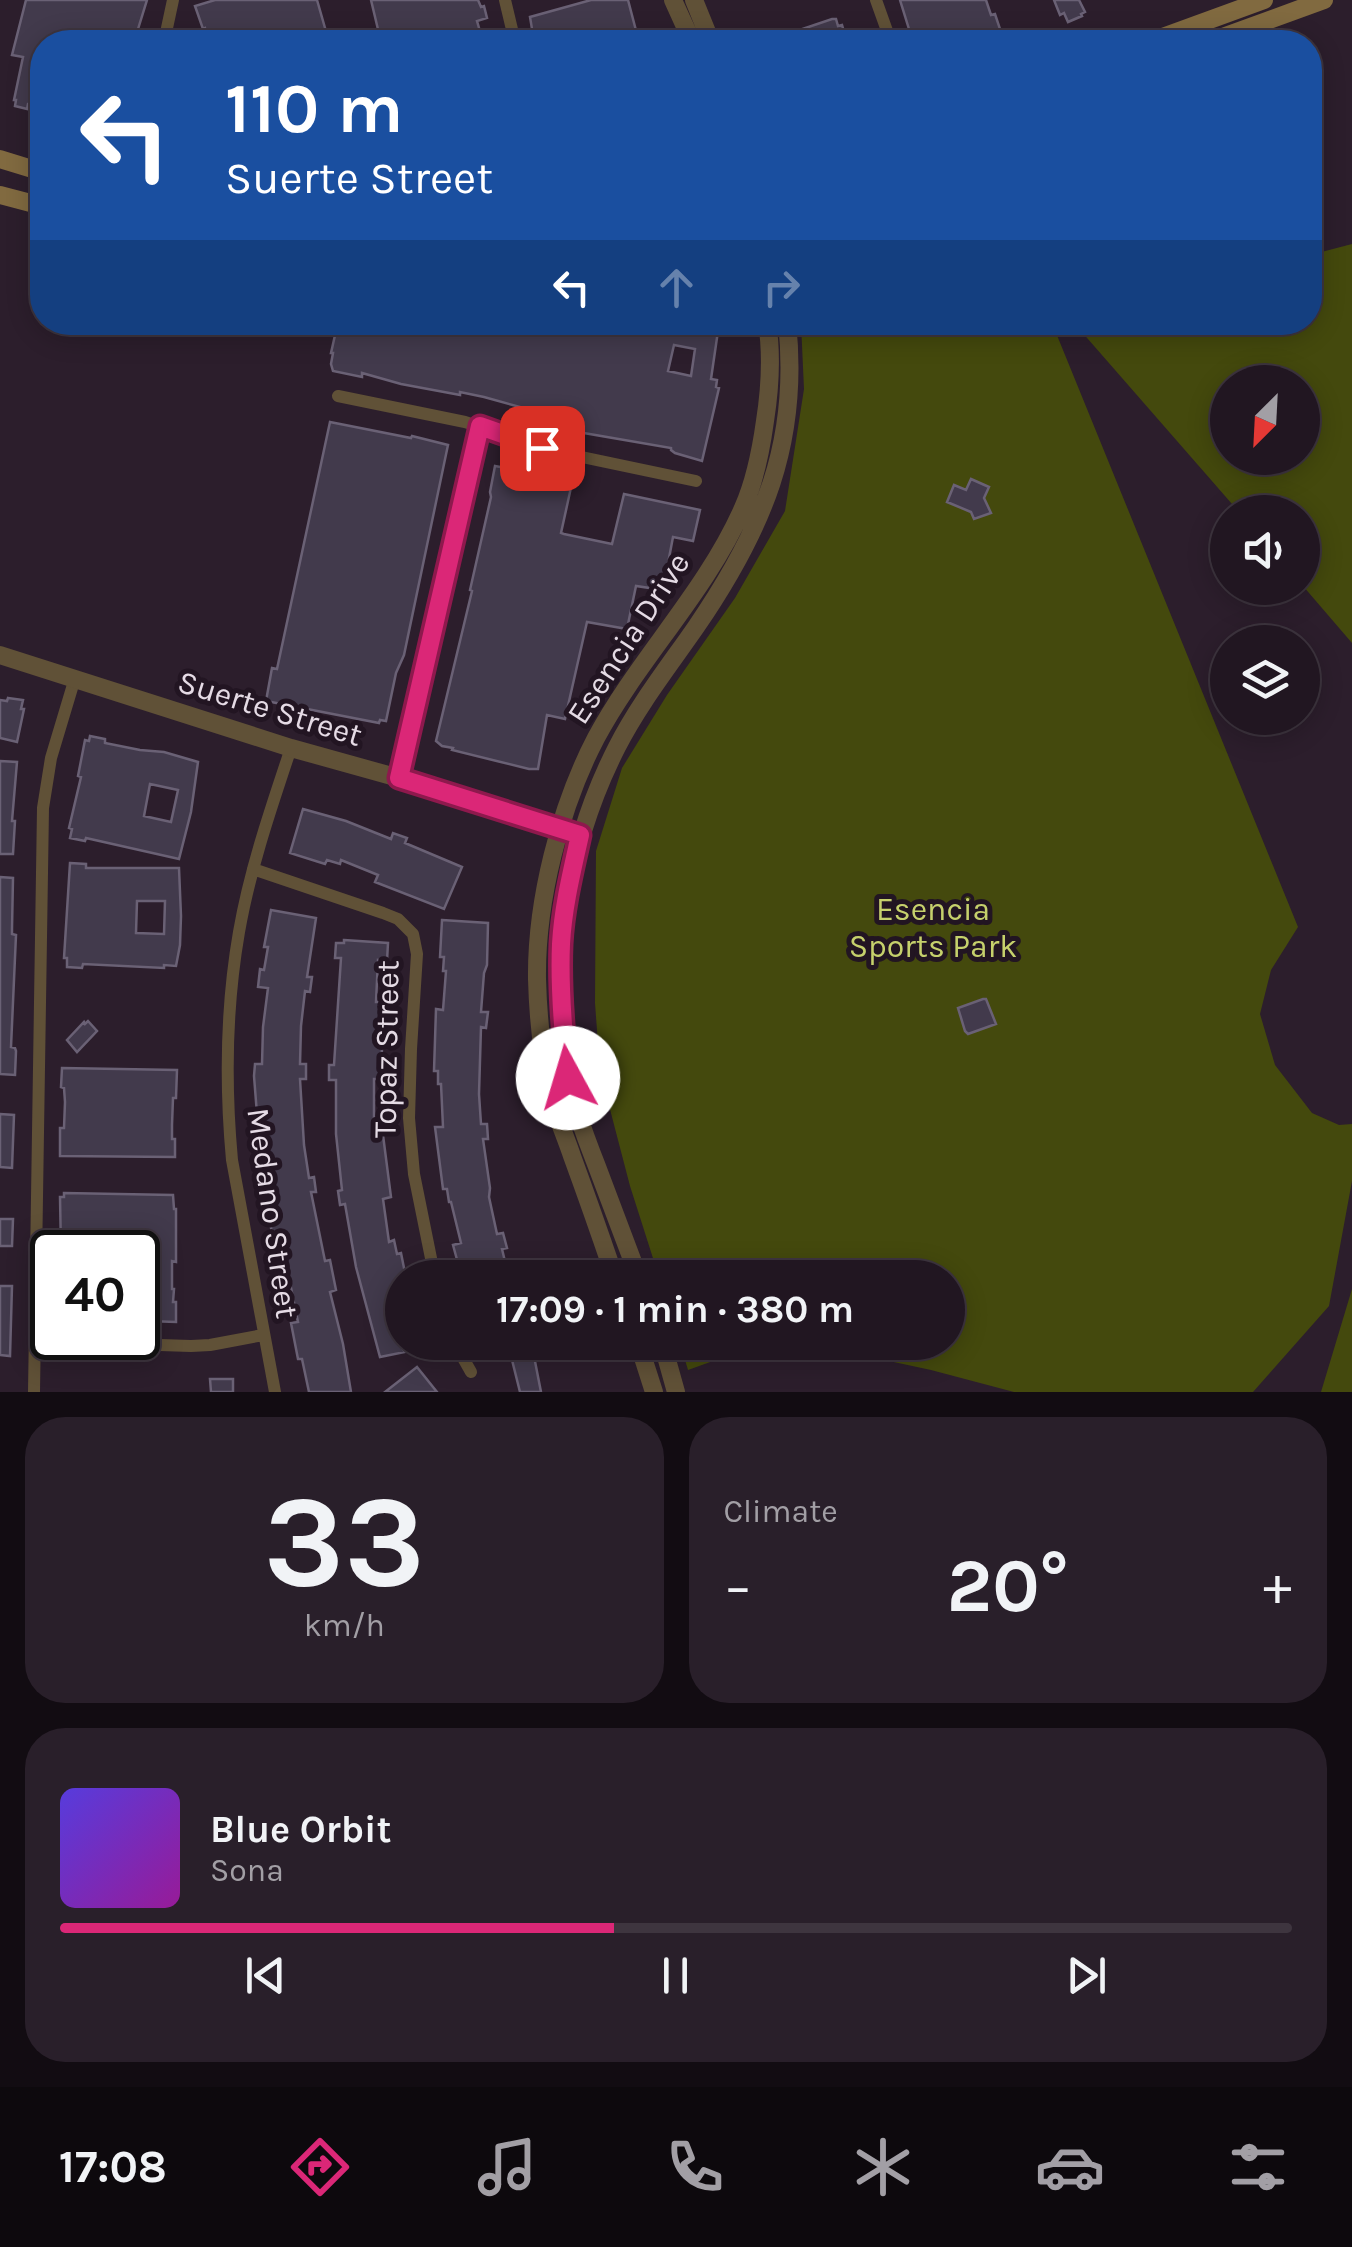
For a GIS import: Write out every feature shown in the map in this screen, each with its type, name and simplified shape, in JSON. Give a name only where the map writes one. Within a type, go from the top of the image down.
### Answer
[{"type":"main road","points":[[1182,30],[1264,0]]},
{"type":"main road","points":[[1242,30],[1324,0]]},
{"type":"main road","points":[[0,159],[30,168]]},
{"type":"main road","points":[[0,195],[30,203]]},
{"type":"street","points":[[167,30],[173,0]]},
{"type":"street","points":[[504,0],[513,30]]},
{"type":"street","points":[[673,0],[687,30]]},
{"type":"street","points":[[694,0],[705,30]]},
{"type":"street","points":[[876,0],[887,30]]},
{"type":"street","name":"Esencia Drive","points":[[610,1260],[550,1095],[540,1033],[537,976],[543,901],[560,828],[596,740],[613,709],[712,566],[744,506],[762,442],[769,335]]},
{"type":"street","name":"Esencia Drive","points":[[632,1260],[581,1124],[568,1078],[560,992],[566,898],[580,835],[618,744],[725,584],[762,513],[787,416],[790,389],[787,335]]},
{"type":"street","points":[[338,396],[480,426],[558,452],[696,481]]},
{"type":"street","points":[[399,778],[480,426]]},
{"type":"street","name":"Suerte Street","points":[[0,655],[580,835]]},
{"type":"street","points":[[37,1230],[43,808],[51,758],[75,678]]},
{"type":"street","name":"Medano Street","points":[[275,1392],[238,1202],[228,1121],[228,1037],[239,933],[253,869],[291,748]]},
{"type":"street","name":"Topaz Street","points":[[253,869],[384,913],[398,919],[413,934],[417,954],[409,1118],[414,1174],[431,1260]]},
{"type":"street","points":[[160,1345],[210,1345],[263,1336]]},
{"type":"street","points":[[34,1392],[35,1360]]},
{"type":"street","points":[[464,1360],[471,1372]]},
{"type":"street","points":[[644,1360],[654,1392]]},
{"type":"street","points":[[667,1360],[676,1392]]},
{"type":"green space","points":[[1352,244],[1352,643],[1319,605],[1320,495],[1224,495],[1084,335],[1322,335],[1322,252]]},
{"type":"green space","name":"Esencia Sports Park","points":[[802,335],[1057,335],[1210,711],[1210,735],[1220,735],[1298,927],[1271,970],[1260,1014],[1275,1065],[1312,1113],[1339,1125],[1352,1124],[1352,1181],[1329,1306],[1253,1392],[1014,1392],[884,1360],[965,1360],[965,1260],[654,1260],[600,1071],[595,1003],[596,851],[622,768],[735,598],[785,511],[804,389]]},
{"type":"green space","points":[[1352,1289],[1352,1392],[1321,1392]]},
{"type":"green space","points":[[685,1360],[716,1360],[688,1370]]},
{"type":"building","points":[[26,0],[147,0],[138,30],[30,30],[27,109],[15,106],[23,57],[12,55]]},
{"type":"building","points":[[215,0],[317,0],[326,30],[206,30],[195,6]]},
{"type":"building","points":[[371,0],[478,0],[487,18],[477,21],[479,28],[472,30],[378,30]]},
{"type":"building","points":[[591,0],[628,0],[636,30],[532,30],[530,17]]},
{"type":"building","points":[[900,0],[986,0],[1000,29],[998,30],[909,30]]},
{"type":"building","points":[[1054,0],[1079,0],[1085,12],[1068,22]]},
{"type":"building","points":[[836,19],[843,30],[800,30]]},
{"type":"building","points":[[335,335],[717,335],[711,379],[717,380],[719,388],[702,461],[675,453],[671,448],[578,432],[574,425],[526,414],[527,409],[484,397],[333,371]],"holes":[[[674,345],[695,349],[691,376],[668,371]]]},
{"type":"building","points":[[330,422],[448,445],[404,655],[386,721],[379,723],[266,701],[272,668],[277,669]]},
{"type":"building","points":[[495,466],[572,483],[561,533],[564,534],[612,544],[624,494],[700,510],[693,541],[673,537],[663,590],[636,586],[627,629],[587,622],[565,719],[547,715],[538,769],[452,750],[436,741],[472,591]]},
{"type":"building","points":[[971,479],[989,487],[984,498],[991,513],[974,519],[971,512],[947,502],[954,485],[966,490]]},
{"type":"building","points":[[0,700],[23,700],[17,742],[0,738]]},
{"type":"building","points":[[90,736],[105,739],[105,743],[198,762],[179,859],[86,838],[70,838],[85,740],[89,741]],"holes":[[[150,784],[178,790],[171,822],[144,816]]]},
{"type":"building","points":[[0,761],[17,762],[13,854],[0,854]]},
{"type":"building","points":[[303,809],[391,839],[393,833],[407,838],[405,843],[462,867],[444,909],[375,882],[378,875],[341,860],[340,864],[327,860],[325,864],[290,853]]},
{"type":"building","points":[[70,863],[86,864],[86,868],[179,868],[181,916],[176,966],[67,967],[64,958]],"holes":[[[137,901],[165,901],[164,934],[136,933]]]},
{"type":"building","points":[[0,877],[13,878],[12,934],[16,935],[11,1047],[16,1051],[15,1075],[0,1074]]},
{"type":"building","points":[[271,910],[316,918],[307,977],[312,977],[310,992],[305,991],[301,1026],[300,1064],[306,1064],[306,1079],[300,1079],[304,1145],[309,1178],[314,1177],[316,1192],[311,1192],[325,1261],[330,1260],[336,1290],[330,1292],[351,1392],[309,1392],[291,1323],[298,1322],[290,1283],[282,1285],[263,1184],[271,1182],[262,1127],[258,1127],[254,1076],[255,1064],[262,1064],[268,988],[258,987],[268,947],[264,947]]},
{"type":"building","points":[[442,920],[488,923],[481,1012],[488,1012],[486,1028],[481,1027],[479,1094],[481,1124],[487,1124],[488,1139],[483,1139],[489,1197],[497,1234],[503,1233],[507,1248],[502,1249],[505,1260],[457,1260],[453,1245],[461,1243],[447,1189],[443,1189],[435,1127],[443,1127],[441,1084],[438,1071],[434,1071],[436,1009],[443,1010],[446,971],[444,957],[440,957]]},
{"type":"building","points":[[336,943],[388,943],[387,961],[378,960],[376,1002],[380,1002],[379,1016],[383,1016],[381,1079],[374,1079],[374,1122],[378,1122],[383,1135],[391,1197],[383,1199],[389,1242],[394,1240],[402,1260],[385,1260],[385,1356],[380,1357],[356,1267],[345,1204],[340,1205],[338,1191],[342,1190],[336,1080],[329,1080],[329,1065],[334,1065],[341,958],[335,958]]},
{"type":"building","points":[[983,999],[996,1024],[968,1034],[958,1008]]},
{"type":"building","points":[[88,1021],[97,1031],[77,1052],[67,1040]]},
{"type":"building","points":[[62,1068],[177,1070],[172,1125],[175,1157],[60,1156],[65,1102]]},
{"type":"building","points":[[0,1114],[14,1115],[12,1168],[0,1167]]},
{"type":"building","points":[[64,1193],[173,1195],[176,1262],[172,1261],[172,1289],[176,1322],[160,1321],[160,1230],[61,1230],[60,1197]]},
{"type":"building","points":[[0,1219],[13,1219],[12,1246],[0,1246]]},
{"type":"building","points":[[0,1286],[12,1286],[10,1356],[0,1355]]},
{"type":"building","points":[[512,1360],[535,1360],[541,1392],[520,1392]]},
{"type":"building","points":[[417,1367],[437,1392],[385,1392]]},
{"type":"building","points":[[210,1379],[233,1379],[233,1392],[211,1392]]},
{"type":"route","points":[[542,448],[480,426],[399,778],[580,835],[561,943],[560,992],[568,1078]]}]
